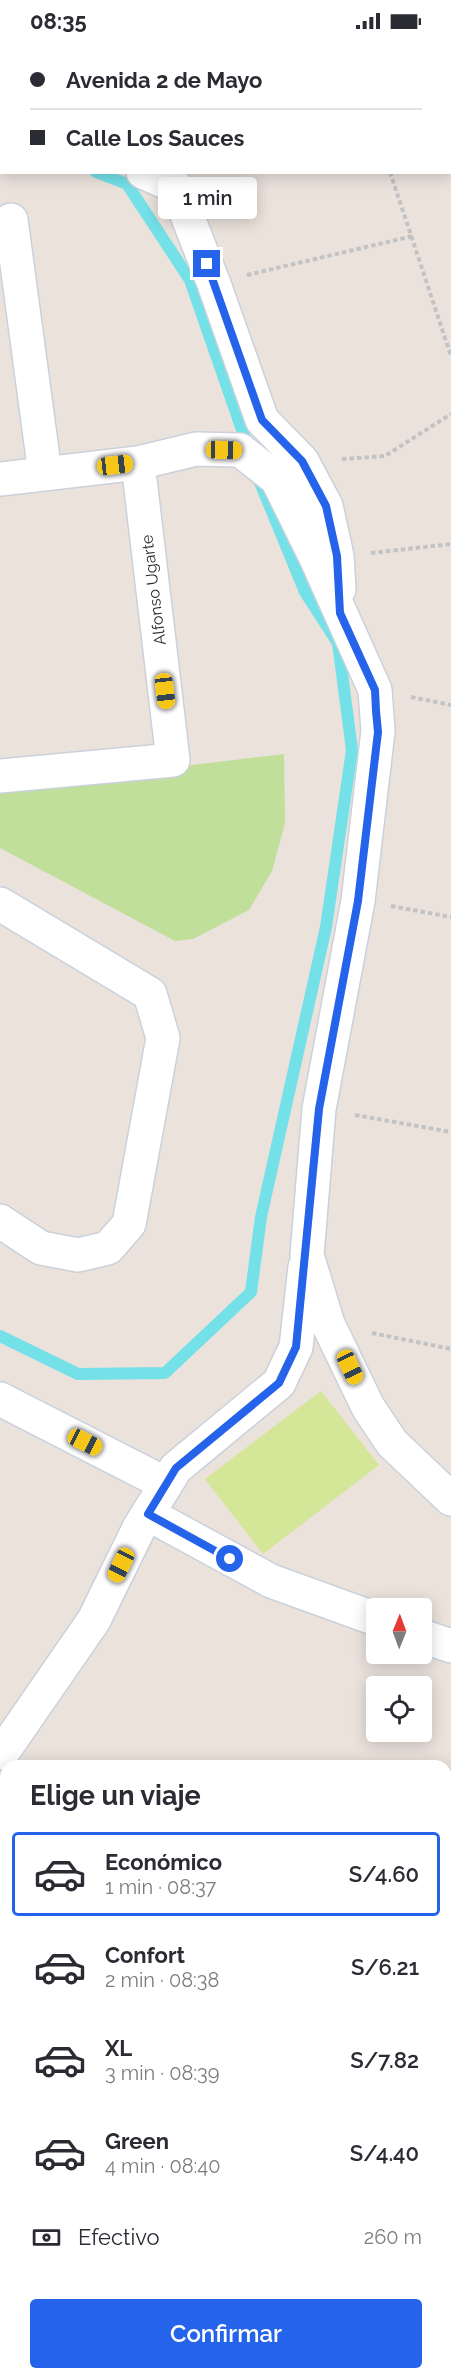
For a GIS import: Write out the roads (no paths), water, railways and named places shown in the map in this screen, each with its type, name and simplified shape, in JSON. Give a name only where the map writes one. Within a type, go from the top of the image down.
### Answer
[{"type":"street","points":[[147,174],[176,187],[214,284],[262,420],[302,461],[326,506],[337,556],[340,613]]},
{"type":"street","points":[[11,220],[45,473]]},
{"type":"street","points":[[0,479],[138,463],[196,449],[240,450],[277,479],[375,690],[378,732],[358,901],[319,1109],[307,1255],[296,1347],[279,1383],[176,1468],[148,1514],[94,1620],[2,1753]]},
{"type":"street","name":"Alfonso Ugarte","points":[[0,776],[173,760],[138,463]]},
{"type":"street","points":[[0,904],[150,994],[163,1038],[129,1224],[108,1248],[78,1255],[41,1248],[0,1221]]},
{"type":"street","points":[[307,1255],[328,1324],[368,1407],[392,1443],[451,1499]]},
{"type":"street","points":[[0,1399],[166,1484]]},
{"type":"street","points":[[148,1514],[271,1581],[366,1615]]},
{"type":"street","points":[[432,1639],[451,1646]]},
{"type":"waterway","points":[[101,174],[127,184],[190,280],[249,450]]},
{"type":"waterway","points":[[0,1336],[78,1374],[165,1373],[251,1292],[261,1217],[326,927],[352,750],[338,643],[305,592],[257,475]]}]
